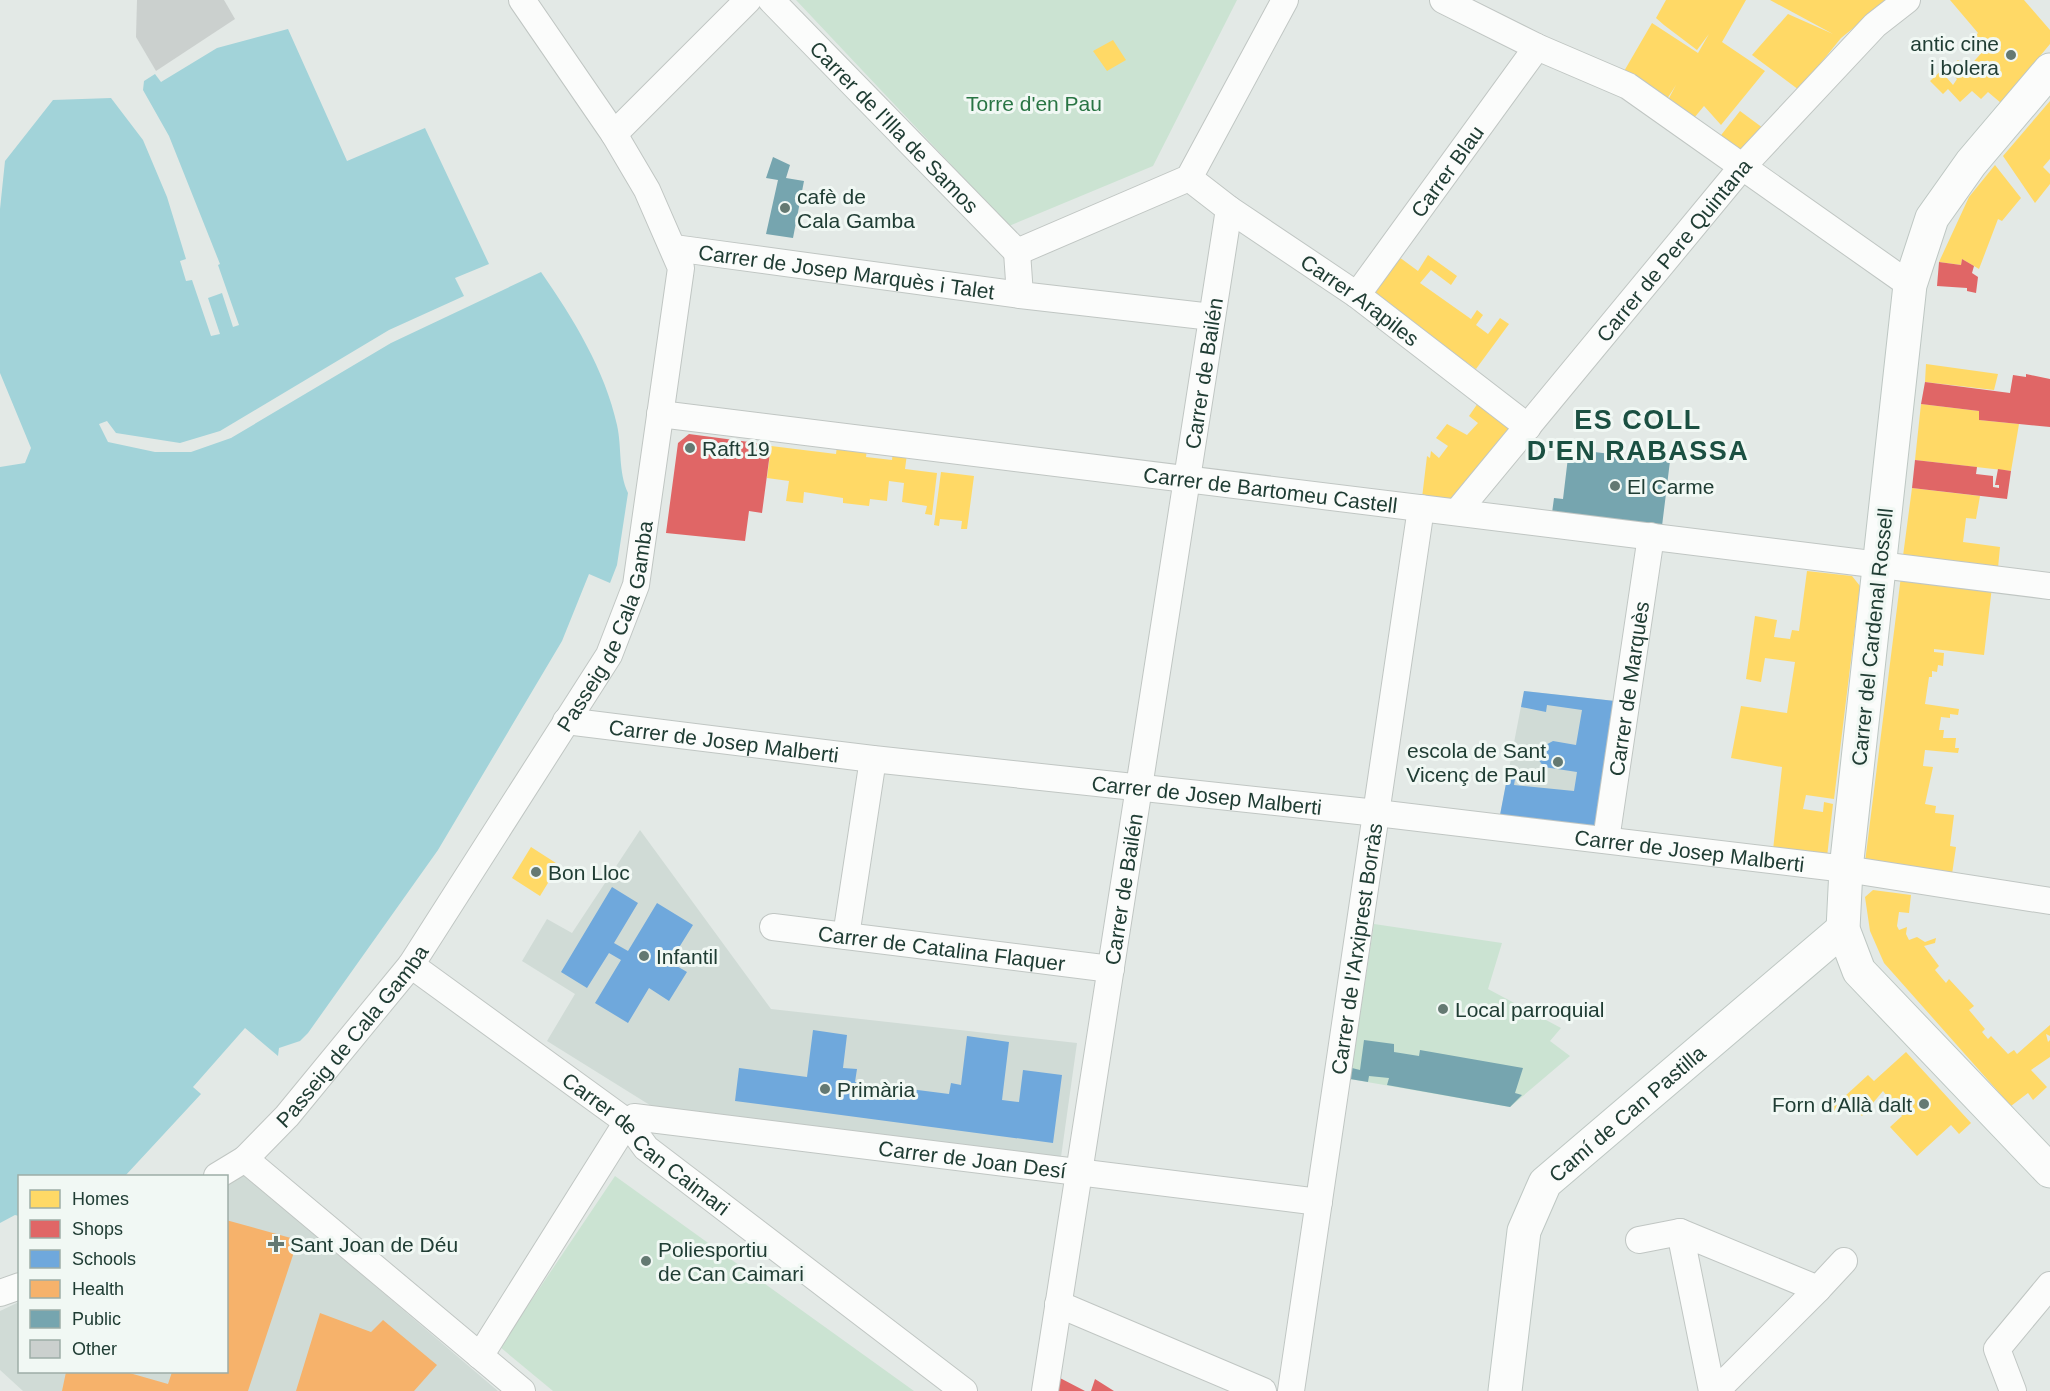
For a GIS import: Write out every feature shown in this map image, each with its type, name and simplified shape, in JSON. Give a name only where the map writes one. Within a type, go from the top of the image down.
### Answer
[{"type":"street","name":"Passeig de Cala Gamba","points":[[219,1175],[245,1159],[287,1116],[411,965],[609,655],[636,585],[681,268],[647,190],[614,134],[522,0]]},
{"type":"street","points":[[614,134],[748,0]]},
{"type":"street","name":"Carrer de l'Illa de Samos","points":[[771,0],[1017,252]]},
{"type":"street","points":[[1020,295],[1017,252],[1189,178],[1285,0]]},
{"type":"street","points":[[1443,0],[1537,47],[1628,86],[1910,285]]},
{"type":"street","name":"Carrer de Pere Quintana","points":[[1456,512],[1742,167],[1875,25],[1906,0]]},
{"type":"street","name":"Carrer Blau","points":[[1357,295],[1537,47]]},
{"type":"street","name":"Carrer del Cardenal Rossell","points":[[2050,70],[1971,163],[1932,218],[1910,285],[1846,869],[1843,928],[1859,971],[2050,1171]]},
{"type":"street","name":"Carrer Arapiles","points":[[1189,178],[1229,209],[1357,295],[1528,426]]},
{"type":"street","name":"Carrer de Bailén","points":[[1045,1391],[1229,209]]},
{"type":"street","name":"Carrer de Josep Marquès i Talet","points":[[674,248],[1020,295],[1212,317]]},
{"type":"street","name":"Carrer de Bartomeu Castell","points":[[660,414],[2050,586]]},
{"type":"street","name":"Carrer de l'Arxiprest Borràs","points":[[1291,1391],[1421,508]]},
{"type":"street","name":"Carrer de Marquès","points":[[1606,840],[1651,536]]},
{"type":"street","name":"Carrer de Josep Malberti","points":[[566,721],[873,759],[1139,786],[1846,869],[2050,902]]},
{"type":"street","points":[[846,936],[873,759]]},
{"type":"street","name":"Carrer de Catalina Flaquer","points":[[773,927],[1111,969]]},
{"type":"street","name":"Camí de Can Pastilla","points":[[1505,1391],[1524,1232],[1545,1183],[1843,928]]},
{"type":"street","name":"Carrer de Can Caimari","points":[[411,965],[627,1122],[646,1148],[964,1391]]},
{"type":"street","name":"Carrer de Joan Desí","points":[[627,1122],[634,1118],[1319,1202]]},
{"type":"street","points":[[480,1356],[627,1122]]},
{"type":"street","points":[[245,1159],[522,1391]]},
{"type":"street","points":[[1680,1233],[1714,1391]]},
{"type":"street","points":[[1639,1240],[1680,1233],[1818,1289]]},
{"type":"street","points":[[1714,1391],[1844,1261]]},
{"type":"street","points":[[0,1293],[18,1287]]},
{"type":"street","points":[[2013,1391],[1997,1349],[2047,1294]]},
{"type":"street","points":[[1058,1304],[1263,1391]]},
{"type":"shaded area","name":"escola de Sant Vicenç de Paul","points":[[1524,691],[1615,701],[1595,826],[1500,815]]},
{"type":"shaded area","points":[[640,830],[771,1009],[1077,1043],[1061,1157],[661,1112],[547,1041],[575,994],[522,961],[547,919],[572,933]]},
{"type":"shaded area","name":"Sant Joan de Déu","points":[[244,1174],[498,1391],[23,1391],[0,1370],[0,1311],[18,1302],[18,1373],[228,1373],[228,1184]]},
{"type":"green space","name":"Torre d'en Pau","points":[[796,0],[1237,0],[1153,166],[1009,226]]},
{"type":"green space","name":"Local parroquial","points":[[1374,924],[1502,943],[1488,989],[1561,1028],[1550,1041],[1570,1056],[1510,1107],[1350,1079]]},
{"type":"green space","name":"Poliesportiu de Can Caimari","points":[[615,1176],[914,1391],[553,1391],[500,1347]]},
{"type":"water","points":[[288,29],[347,161],[425,128],[489,264],[455,278],[464,296],[389,330],[220,431],[180,443],[116,433],[107,421],[99,424],[108,442],[155,452],[191,452],[231,438],[391,343],[541,272],[587,345],[612,405],[617,425],[621,468],[628,493],[617,565],[610,583],[589,574],[562,641],[438,850],[308,1033],[300,1041],[279,1048],[278,1056],[245,1028],[193,1087],[201,1094],[126,1175],[18,1175],[18,1216],[15,1215],[0,1223],[0,467],[25,463],[31,448],[0,373],[0,209],[5,161],[53,100],[111,98],[143,140],[167,197],[186,259],[180,261],[186,281],[192,280],[211,336],[220,334],[208,298],[222,293],[233,327],[239,325],[218,265],[220,264],[169,136],[143,90],[144,81],[155,74],[161,82],[217,48]]},
{"type":"building: Homes","points":[[1666,0],[1746,0],[1722,42],[1765,71],[1721,125],[1704,106],[1694,118],[1668,100],[1676,85],[1667,99],[1623,73],[1652,23],[1698,53],[1709,34],[1697,50],[1664,25],[1656,18]]},
{"type":"building: Homes","points":[[1770,0],[1888,0],[1841,38],[1799,90],[1752,55],[1788,14],[1833,34]]},
{"type":"building: Homes","name":"antic cine i bolera","points":[[1950,0],[2024,0],[2050,30],[2050,44],[2001,103],[1988,92],[1981,99],[1972,91],[1960,102],[1948,89],[1943,94],[1930,81],[1941,71],[1953,85],[1957,79],[1948,70],[1958,60],[1967,69],[1985,49],[1975,36],[1978,33]]},
{"type":"building: Homes","points":[[1113,40],[1126,60],[1107,71],[1093,51]]},
{"type":"building: Homes","points":[[2050,101],[2050,159],[2043,167],[2050,174],[2050,184],[2035,203],[2003,156]]},
{"type":"building: Homes","points":[[1740,111],[1763,128],[1739,157],[1718,139]]},
{"type":"building: Homes","points":[[1995,165],[2021,198],[2002,221],[1998,219],[1979,269],[1962,259],[1961,265],[1939,262],[1969,197]]},
{"type":"building: Homes","points":[[1395,254],[1418,271],[1428,255],[1457,276],[1451,285],[1431,270],[1420,283],[1471,319],[1477,310],[1483,315],[1476,325],[1488,334],[1500,318],[1509,324],[1476,369],[1368,292]]},
{"type":"building: Homes","points":[[1926,364],[1998,374],[1994,390],[1925,382]]},
{"type":"building: Homes","points":[[1478,403],[1512,428],[1451,501],[1422,498],[1427,456],[1430,458],[1431,451],[1439,458],[1448,446],[1436,438],[1447,424],[1467,435],[1478,423],[1469,416]]},
{"type":"building: Homes","points":[[1921,404],[1979,411],[1979,420],[2019,424],[2011,471],[1915,460]]},
{"type":"building: Homes","points":[[771,446],[836,454],[837,446],[867,449],[866,457],[892,460],[893,452],[907,454],[905,469],[937,473],[932,515],[925,514],[927,506],[902,502],[904,483],[889,481],[887,501],[870,499],[869,506],[843,503],[843,498],[804,492],[803,503],[786,501],[789,481],[767,478]]},
{"type":"building: Homes","points":[[941,472],[974,476],[967,529],[961,529],[962,521],[940,519],[939,526],[934,525]]},
{"type":"building: Homes","points":[[1912,488],[1980,496],[1976,519],[1966,518],[1963,542],[2000,547],[1998,568],[1903,556]]},
{"type":"building: Homes","points":[[1807,571],[1852,576],[1860,586],[1834,799],[1806,795],[1803,809],[1823,812],[1824,802],[1833,804],[1827,857],[1773,850],[1782,767],[1731,758],[1741,706],[1787,713],[1795,662],[1765,658],[1761,682],[1746,679],[1755,616],[1777,620],[1774,637],[1790,639],[1792,630],[1799,631]]},
{"type":"building: Homes","points":[[1901,576],[1992,587],[1984,655],[1934,649],[1934,652],[1944,653],[1943,666],[1938,665],[1937,672],[1932,671],[1932,677],[1929,677],[1925,704],[1959,709],[1958,715],[1950,714],[1950,718],[1941,717],[1939,730],[1944,730],[1943,738],[1956,738],[1955,748],[1959,748],[1958,753],[1925,750],[1923,766],[1933,767],[1925,804],[1936,806],[1935,813],[1954,815],[1950,846],[1956,847],[1952,874],[1865,862]]},
{"type":"building: Homes","name":"Bon Lloc","points":[[531,847],[559,865],[540,896],[512,878]]},
{"type":"building: Homes","points":[[1873,890],[1911,895],[1909,913],[1899,912],[1897,926],[1899,930],[1907,927],[1906,934],[1909,940],[1917,937],[1925,942],[1936,938],[1935,943],[1924,946],[1939,966],[1935,970],[1946,983],[1949,979],[1974,1006],[1969,1010],[1985,1029],[1982,1032],[1988,1039],[1991,1036],[2008,1054],[2014,1050],[2017,1054],[2050,1025],[2050,1036],[2046,1034],[2048,1042],[2050,1040],[2050,1057],[2031,1070],[2047,1087],[2033,1100],[2028,1093],[2011,1106],[1884,963],[1870,931],[1865,897]]},
{"type":"building: Homes","name":"Forn d’Allà dalt","points":[[1906,1052],[1971,1123],[1959,1134],[1951,1125],[1917,1156],[1890,1127],[1902,1116],[1883,1091],[1862,1116],[1857,1111],[1861,1108],[1853,1099],[1837,1114],[1832,1108],[1868,1075],[1874,1081]]},
{"type":"building: Shops","points":[[1962,259],[1974,266],[1972,273],[1978,277],[1976,293],[1967,291],[1967,288],[1937,286],[1939,262],[1961,265]]},
{"type":"building: Shops","points":[[2026,374],[2050,379],[2050,427],[1979,420],[1979,411],[1921,404],[1925,382],[2010,393],[2013,375],[2026,377]]},
{"type":"building: Shops","points":[[689,434],[771,445],[762,513],[749,511],[745,541],[666,533],[678,443]]},
{"type":"building: Shops","points":[[1915,460],[1977,467],[1976,474],[1993,476],[1993,487],[1999,488],[1999,485],[1995,485],[1998,469],[2011,471],[2007,499],[1912,488]]},
{"type":"building: Shops","points":[[1060,1378],[1085,1391],[1058,1391]]},
{"type":"building: Shops","points":[[1095,1379],[1114,1391],[1091,1391]]},
{"type":"building: Schools","name":"escola de Sant Vicenç de Paul","points":[[1524,691],[1615,701],[1595,826],[1500,815],[1508,773],[1516,774],[1514,785],[1574,791],[1577,772],[1544,767],[1538,759],[1540,748],[1553,741],[1576,745],[1582,710],[1547,705],[1546,712],[1521,707]]},
{"type":"building: Schools","name":"Infantil","points":[[612,887],[638,903],[614,943],[628,951],[657,903],[693,925],[670,962],[687,972],[669,1001],[649,988],[628,1023],[595,1003],[621,960],[609,953],[587,988],[561,972]]},
{"type":"building: Schools","name":"Primària","points":[[813,1030],[847,1035],[843,1068],[857,1069],[855,1082],[949,1094],[951,1083],[961,1085],[967,1036],[1009,1042],[1002,1100],[1019,1102],[1023,1070],[1062,1075],[1053,1143],[735,1101],[739,1068],[807,1077]]},
{"type":"building: Health","points":[[228,1221],[298,1240],[248,1391],[62,1391],[66,1373],[130,1373],[168,1384],[172,1373],[228,1373]]},
{"type":"building: Health","points":[[320,1313],[371,1332],[383,1320],[437,1365],[414,1391],[296,1391]]},
{"type":"building: Public","name":"cafè de Cala Gamba","points":[[773,157],[790,165],[786,178],[804,181],[793,238],[766,234],[778,180],[766,178]]},
{"type":"building: Public","name":"El Carme","points":[[1569,449],[1670,461],[1662,526],[1552,513],[1554,498],[1563,499]]},
{"type":"building: Public","points":[[1364,1040],[1394,1044],[1394,1052],[1419,1056],[1420,1050],[1523,1068],[1515,1093],[1522,1095],[1510,1107],[1387,1085],[1389,1078],[1369,1076],[1368,1082],[1350,1079],[1352,1068],[1360,1070]]},
{"type":"building: Other","points":[[137,0],[224,0],[235,19],[156,71],[136,37]]},
{"type":"place","name":"antic cine i bolera","points":[[2011,55]]},
{"type":"place","name":"cafè de Cala Gamba","points":[[785,208]]},
{"type":"place","name":"Raft 19","points":[[690,448]]},
{"type":"place","name":"El Carme","points":[[1615,486]]},
{"type":"place","name":"escola de Sant Vicenç de Paul","points":[[1558,762]]},
{"type":"place","name":"Bon Lloc","points":[[536,872]]},
{"type":"place","name":"Infantil","points":[[644,956]]},
{"type":"place","name":"Local parroquial","points":[[1443,1009]]},
{"type":"place","name":"Primària","points":[[825,1089]]},
{"type":"place","name":"Forn d’Allà dalt","points":[[1924,1104]]},
{"type":"place","name":"Sant Joan de Déu","points":[[276,1244]]},
{"type":"place","name":"Poliesportiu de Can Caimari","points":[[646,1261]]},
{"type":"district","name":"ES COLL D'EN RABASSA","points":[[1638,436]]}]
